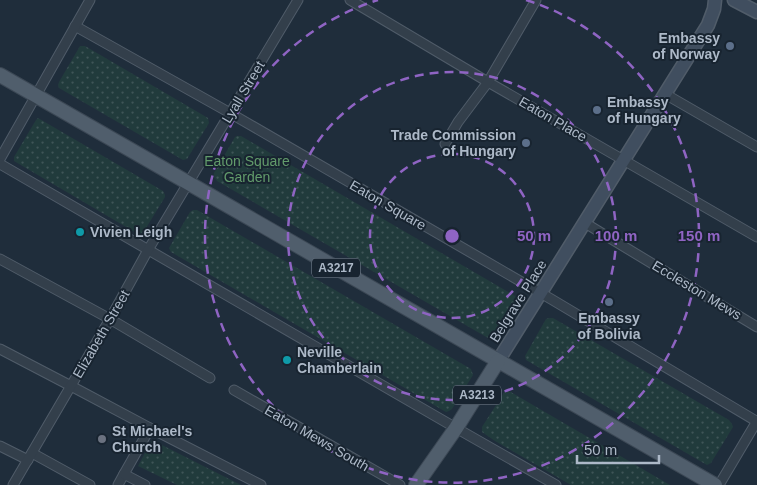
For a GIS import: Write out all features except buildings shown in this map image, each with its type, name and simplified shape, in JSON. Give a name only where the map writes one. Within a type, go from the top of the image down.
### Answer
[{"type":"main road","name":"Belgrave Place","points":[[498,361],[708,25],[715,0]]},
{"type":"main road","points":[[734,0],[757,12]]},
{"type":"main road","name":"A3217","points":[[0,75],[715,485]]},
{"type":"main road","name":"A3213","points":[[416,485],[456,428],[498,361]]},
{"type":"street","points":[[0,159],[90,0]]},
{"type":"street","name":"Lyall Street","points":[[189,184],[298,0]]},
{"type":"street","name":"Eaton Place","points":[[350,0],[757,237]]},
{"type":"street","points":[[445,144],[458,122],[488,82],[536,0]]},
{"type":"street","name":"Eaton Square","points":[[75,26],[541,293],[757,421],[719,485]]},
{"type":"street","points":[[665,94],[757,147]]},
{"type":"street","points":[[0,164],[556,485]]},
{"type":"street","name":"Elizabeth Street","points":[[13,485],[110,320],[148,250],[189,184]]},
{"type":"street","name":"Eccleston Mews","points":[[585,223],[757,327]]},
{"type":"street","points":[[0,260],[110,320],[210,378]]},
{"type":"street","points":[[0,349],[261,485]]},
{"type":"street","name":"Eaton Mews South","points":[[234,390],[400,485]]},
{"type":"street","points":[[118,485],[150,428]]},
{"type":"street","points":[[0,446],[30,456],[90,485]]},
{"type":"street","points":[[124,474],[145,485]]},
{"type":"green space","name":"Eaton Square Garden","points":[[80,46],[85,46],[208,118],[209,123],[187,159],[183,160],[59,88],[59,82]]},
{"type":"green space","name":"Eaton Square Garden","points":[[38,118],[163,191],[165,197],[143,233],[138,234],[14,161],[14,157]]},
{"type":"green space","name":"Eaton Square Garden","points":[[237,136],[241,136],[515,296],[516,302],[495,336],[488,338],[217,181],[214,173]]},
{"type":"green space","name":"Eaton Square Garden","points":[[193,210],[197,210],[471,369],[473,375],[452,409],[446,412],[171,252],[169,248]]},
{"type":"green space","points":[[553,318],[729,420],[733,427],[711,463],[707,465],[526,360],[525,356],[546,319]]},
{"type":"green space","points":[[505,391],[509,391],[670,485],[571,485],[482,432],[482,427]]},
{"type":"green space","points":[[152,440],[241,485],[177,485],[138,466]]},
{"type":"place","name":"Embassy of Norway","points":[[730,46]]},
{"type":"place","name":"Embassy of Hungary","points":[[597,110]]},
{"type":"place","name":"Trade Commission of Hungary","points":[[526,143]]},
{"type":"place","name":"Vivien Leigh","points":[[80,232]]},
{"type":"place","name":"Embassy of Bolivia","points":[[609,302]]},
{"type":"place","name":"Neville Chamberlain","points":[[287,360]]},
{"type":"place","name":"St Michael's Church","points":[[102,439]]}]
